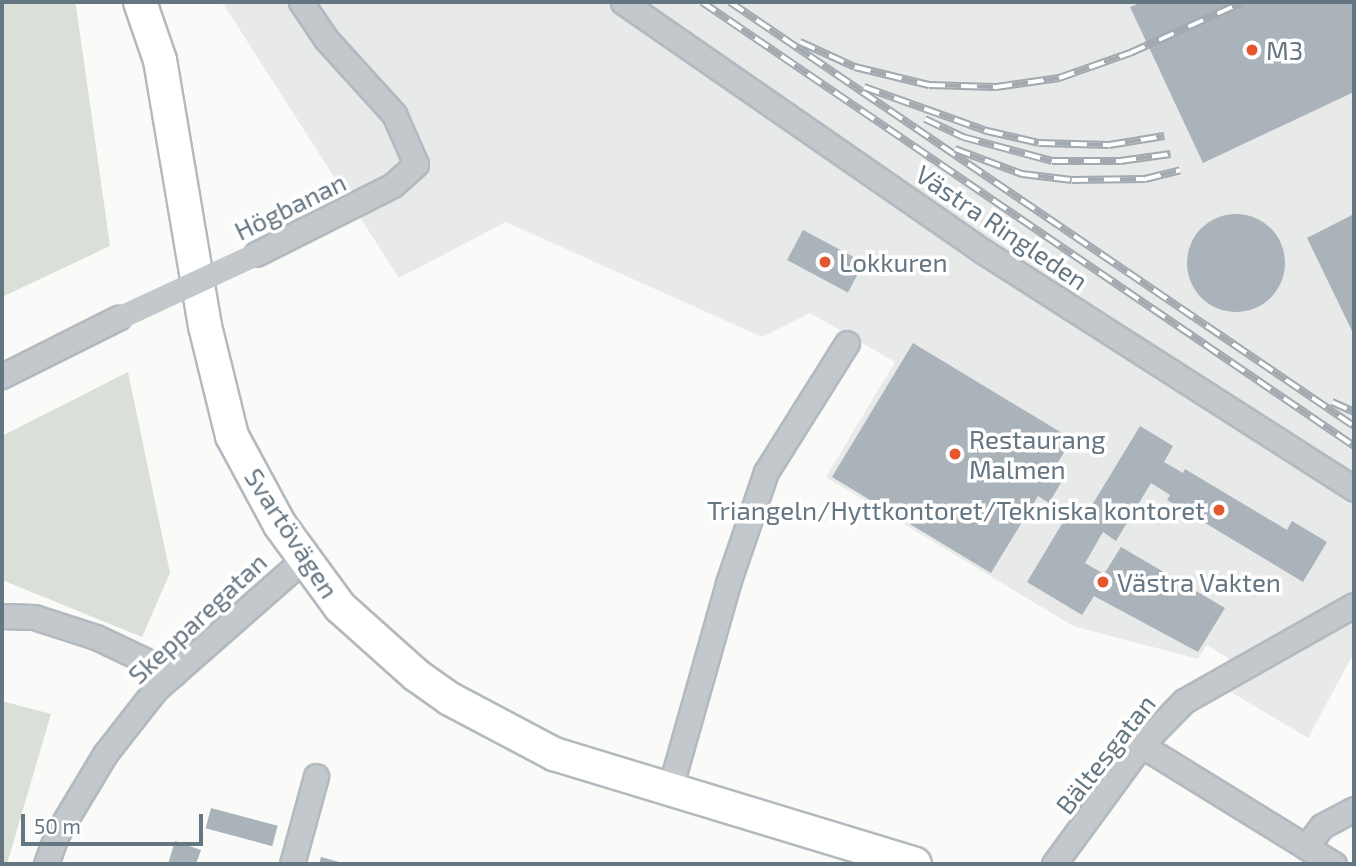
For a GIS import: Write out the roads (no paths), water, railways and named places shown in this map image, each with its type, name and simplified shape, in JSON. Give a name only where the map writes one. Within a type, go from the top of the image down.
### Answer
[{"type":"main road","name":"Svartövägen","points":[[140,2],[160,60],[205,326],[233,436],[304,559],[340,607],[371,638],[458,704],[554,754],[669,792],[915,864]]},
{"type":"street","name":"Högbanan","points":[[2,376],[393,185],[416,164],[394,114],[326,39],[301,2]]},
{"type":"street","name":"Västra Ringleden","points":[[623,2],[984,252],[1354,489]]},
{"type":"street","points":[[669,792],[766,472],[847,343]]},
{"type":"street","name":"Skepparegatan","points":[[46,864],[57,834],[105,754],[174,674],[304,559]]},
{"type":"street","name":"Bältesgatan","points":[[1054,864],[1141,745],[1207,685],[1354,605]]},
{"type":"street","points":[[2,616],[34,617],[96,637],[174,674]]},
{"type":"street","points":[[1141,745],[1334,864]]},
{"type":"street","points":[[292,864],[316,776]]},
{"type":"street","points":[[1306,847],[1322,826],[1354,809]]},
{"type":"railway","points":[[702,2],[1354,446]]},
{"type":"railway","points":[[730,2],[1354,426]]},
{"type":"railway","points":[[800,42],[855,67],[929,85],[996,87],[1059,78],[1130,53],[1243,2]]},
{"type":"railway","points":[[864,87],[987,131],[1039,143],[1109,145],[1164,136]]},
{"type":"railway","points":[[925,119],[963,137],[1052,161],[1120,161],[1171,154]]},
{"type":"railway","points":[[955,149],[1022,174],[1072,180],[1145,179],[1180,170]]},
{"type":"railway","points":[[1332,402],[1354,412]]},
{"type":"place","name":"M3","points":[[1252,50]]},
{"type":"place","name":"Lokkuren","points":[[825,262]]},
{"type":"place","name":"Restaurang Malmen","points":[[955,454]]},
{"type":"place","name":"Triangeln/Hyttkontoret/Tekniska kontoret","points":[[1219,510]]},
{"type":"place","name":"Västra Vakten","points":[[1103,582]]}]
